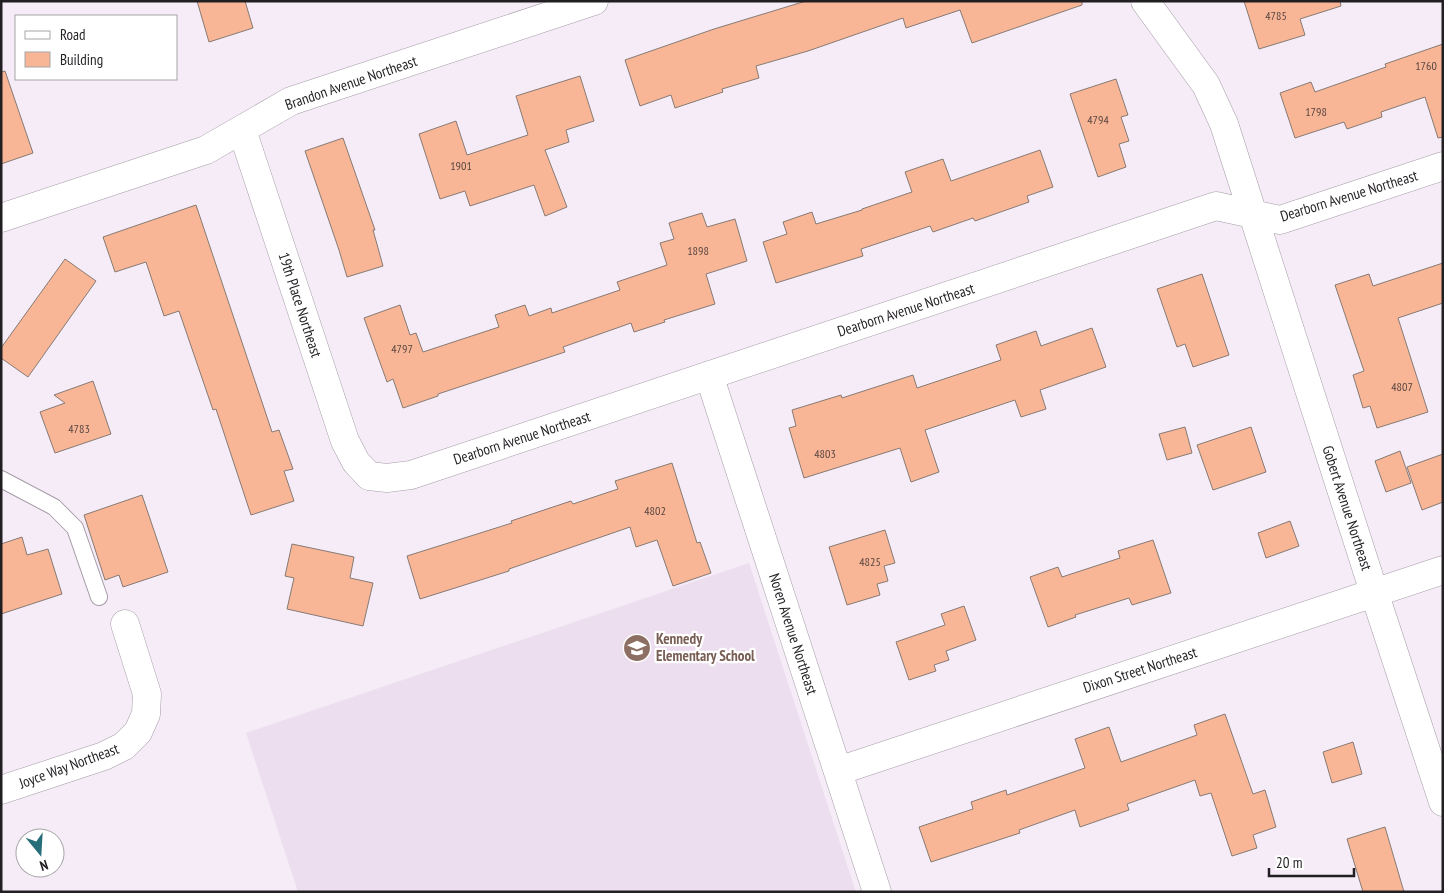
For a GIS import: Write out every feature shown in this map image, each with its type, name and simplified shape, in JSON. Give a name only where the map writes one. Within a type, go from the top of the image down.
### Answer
[{"type":"street","name":"Brandon Avenue Northeast","points":[[1,218],[206,150],[291,101],[594,1]]},
{"type":"street","name":"Gobert Avenue Northeast","points":[[1145,1],[1206,85],[1224,124],[1443,802]]},
{"type":"street","name":"19th Place Northeast","points":[[242,130],[346,441],[356,462],[369,476]]},
{"type":"street","name":"Dearborn Avenue Northeast","points":[[369,476],[387,478],[411,474],[1216,206],[1280,220],[1443,166]]},
{"type":"street","name":"Noren Avenue Northeast","points":[[709,375],[877,892]]},
{"type":"street","name":"Dixon Street Northeast","points":[[838,771],[1443,570]]},
{"type":"street","name":"Joyce Way Northeast","points":[[1,790],[104,756],[124,746],[138,732],[146,714],[147,694],[124,624]]},
{"type":"lane","points":[[1,479],[54,507],[75,528],[99,597]]},
{"type":"shaded area","name":"Kennedy Elementary School","points":[[749,563],[856,892],[298,892],[246,733]]},
{"type":"building","points":[[197,1],[245,1],[253,28],[209,42]]},
{"type":"building","points":[[806,1],[1082,1],[1082,5],[972,43],[960,10],[906,28],[903,18],[808,51],[756,66],[759,78],[722,89],[723,92],[675,108],[671,95],[640,106],[625,60],[714,29]]},
{"type":"building","points":[[1244,1],[1340,1],[1341,6],[1300,19],[1305,35],[1259,49]]},
{"type":"building","points":[[1443,44],[1443,137],[1438,138],[1425,97],[1381,112],[1382,117],[1347,129],[1344,122],[1295,138],[1280,93],[1311,82],[1315,92],[1386,67],[1385,64]]},
{"type":"building","points":[[5,71],[33,153],[1,164],[1,72]]},
{"type":"building","points":[[580,76],[594,121],[566,130],[569,142],[545,150],[567,207],[545,216],[534,185],[470,206],[465,191],[440,199],[419,134],[456,121],[467,155],[528,135],[516,96]]},
{"type":"building","points":[[1116,79],[1128,115],[1121,117],[1129,141],[1119,144],[1126,167],[1098,177],[1070,94]]},
{"type":"building","points":[[343,138],[375,230],[373,230],[383,266],[347,277],[305,151]]},
{"type":"building","points":[[1040,150],[1053,187],[1027,196],[1029,202],[975,221],[973,218],[933,232],[930,226],[861,249],[863,256],[776,283],[763,242],[787,234],[783,222],[812,212],[816,224],[912,192],[905,172],[943,159],[951,181]]},
{"type":"building","points":[[196,205],[272,432],[279,430],[293,469],[284,471],[294,501],[251,515],[216,409],[213,410],[179,311],[164,316],[146,262],[115,272],[103,237]]},
{"type":"building","points":[[702,213],[707,227],[735,219],[747,261],[706,274],[715,304],[664,320],[665,322],[634,332],[631,323],[563,347],[565,352],[438,394],[438,396],[403,408],[393,379],[387,382],[364,318],[400,305],[410,335],[416,333],[423,352],[499,327],[495,315],[525,305],[529,316],[551,308],[552,313],[620,290],[617,282],[667,265],[660,243],[674,239],[669,223]]},
{"type":"building","points":[[65,259],[96,281],[28,377],[1,358],[1,348]]},
{"type":"building","points":[[1443,263],[1443,303],[1398,318],[1428,412],[1377,428],[1370,406],[1363,408],[1353,375],[1364,371],[1335,285],[1369,274],[1373,286]]},
{"type":"building","points":[[1202,274],[1229,355],[1193,367],[1185,344],[1177,347],[1157,289]]},
{"type":"building","points":[[1092,328],[1106,367],[1040,390],[1046,409],[1021,417],[1015,400],[925,430],[939,472],[911,482],[900,448],[804,478],[789,428],[796,426],[792,410],[841,395],[842,398],[913,375],[917,388],[1001,360],[996,345],[1036,331],[1041,346]]},
{"type":"building","points":[[93,381],[111,434],[55,453],[40,412],[65,403],[54,395]]},
{"type":"building","points":[[1185,427],[1192,453],[1167,460],[1159,434]]},
{"type":"building","points":[[1251,427],[1266,472],[1213,490],[1197,445]]},
{"type":"building","points":[[1400,451],[1411,483],[1386,492],[1375,461]]},
{"type":"building","points":[[1443,454],[1443,502],[1422,510],[1407,467]]},
{"type":"building","points":[[672,463],[697,543],[700,542],[711,573],[673,586],[657,540],[636,547],[630,527],[509,569],[509,571],[420,599],[407,556],[512,523],[511,521],[571,501],[573,504],[618,489],[615,481]]},
{"type":"building","points":[[142,495],[168,572],[123,587],[119,575],[105,580],[84,515]]},
{"type":"building","points":[[1290,521],[1299,546],[1266,558],[1258,533]]},
{"type":"building","points":[[885,530],[895,563],[884,566],[888,581],[877,584],[880,595],[847,605],[829,547]]},
{"type":"building","points":[[22,537],[27,555],[48,549],[62,594],[1,614],[1,544]]},
{"type":"building","points":[[1153,540],[1171,593],[1132,605],[1129,598],[1075,615],[1076,617],[1048,627],[1030,577],[1058,567],[1062,577],[1120,558],[1118,551]]},
{"type":"building","points":[[292,544],[354,557],[350,578],[373,583],[363,626],[287,609],[294,578],[285,576]]},
{"type":"building","points":[[964,606],[976,640],[946,651],[949,660],[934,665],[936,671],[909,680],[896,642],[945,625],[941,614]]},
{"type":"building","points":[[1225,714],[1253,794],[1265,790],[1276,827],[1253,835],[1257,848],[1232,856],[1211,793],[1200,796],[1195,780],[1127,804],[1129,810],[1080,827],[1075,810],[1019,830],[1020,833],[931,862],[919,827],[973,809],[971,802],[1006,790],[1007,795],[1085,768],[1075,739],[1109,727],[1121,762],[1197,735],[1194,725]]},
{"type":"building","points":[[1353,742],[1362,774],[1332,783],[1323,752]]},
{"type":"building","points":[[1385,827],[1404,892],[1363,892],[1347,839]]},
{"type":"place","name":"Kennedy Elementary School","points":[[637,648]]}]
